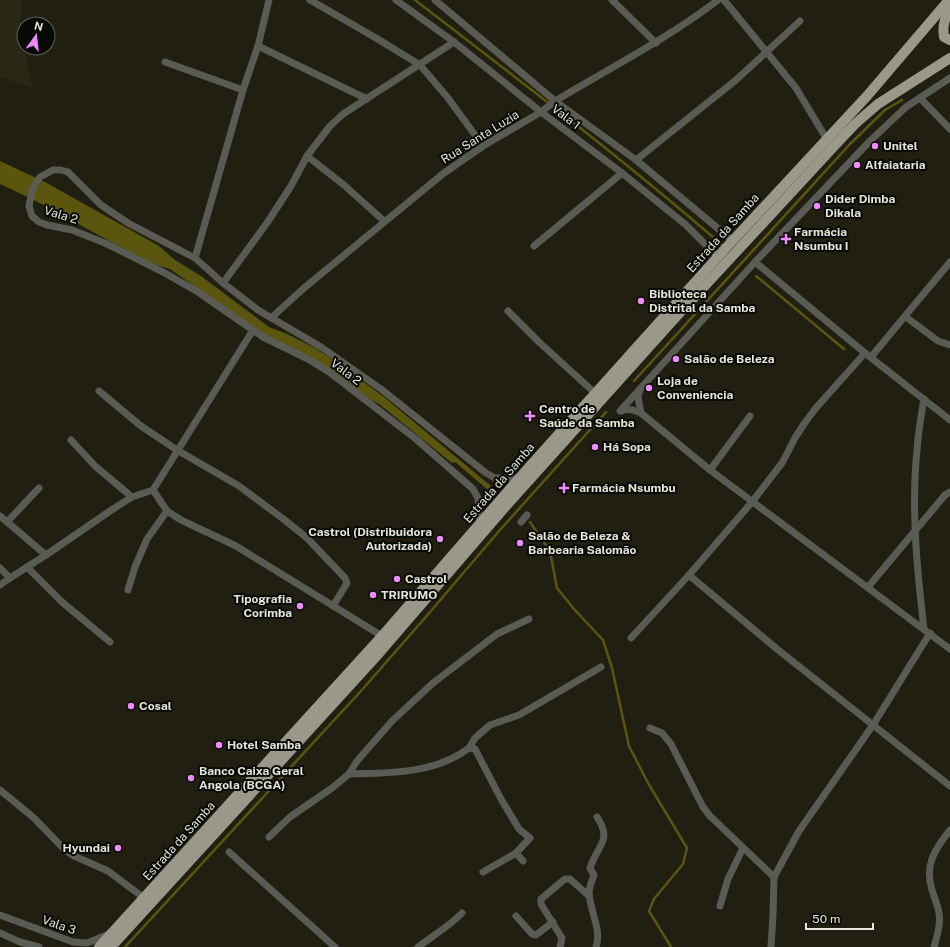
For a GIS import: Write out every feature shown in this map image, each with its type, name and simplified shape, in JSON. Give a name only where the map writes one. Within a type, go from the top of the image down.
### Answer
[{"type":"main road","name":"Estrada da Samba","points":[[99,947],[382,636],[520,478],[718,257],[826,138],[867,96],[949,0]]},
{"type":"main road","points":[[950,8],[943,22],[942,29],[944,37],[950,40]]},
{"type":"main road","name":"Estrada da Samba","points":[[111,947],[374,660],[497,517],[676,317],[846,134],[878,104],[950,58]]},
{"type":"street","points":[[195,258],[243,90],[258,46],[269,0]]},
{"type":"street","points":[[310,0],[420,65],[448,98],[483,146]]},
{"type":"street","name":"Vala 1","points":[[396,0],[454,42],[622,173],[686,225],[718,257]]},
{"type":"street","name":"Vala 1","points":[[435,0],[553,102],[636,160],[733,241]]},
{"type":"street","points":[[612,0],[656,43]]},
{"type":"street","name":"Rua Santa Luzia","points":[[271,318],[304,288],[444,173],[483,146],[542,112],[553,102],[656,43],[718,0]]},
{"type":"street","points":[[724,0],[796,88],[826,138]]},
{"type":"street","points":[[636,160],[736,80],[800,21]]},
{"type":"street","points":[[223,283],[291,186],[306,156],[330,126],[343,114],[454,42]]},
{"type":"street","points":[[258,46],[367,99]]},
{"type":"street","points":[[165,62],[243,90]]},
{"type":"street","points":[[950,78],[906,107],[870,141],[755,262],[620,412],[626,409],[642,413],[710,470],[950,648]]},
{"type":"street","points":[[920,98],[950,129]]},
{"type":"street","points":[[306,156],[344,185],[384,221]]},
{"type":"street","name":"Vala 2","points":[[480,525],[478,498],[473,489],[416,439],[329,372],[308,359],[263,337],[198,292],[105,243],[72,230],[38,222],[32,216],[29,206],[32,191],[40,176],[53,170],[68,172],[101,206],[128,223],[195,258],[223,283],[271,318],[321,347],[381,389],[486,473],[496,478],[520,478]]},
{"type":"street","points":[[534,246],[622,173]]},
{"type":"street","points":[[755,262],[950,420]]},
{"type":"street","points":[[631,638],[689,575],[752,502],[782,463],[794,438],[808,419],[906,317],[950,262]]},
{"type":"street","points":[[508,311],[540,343],[596,394]]},
{"type":"street","points":[[906,317],[938,341],[950,345]]},
{"type":"street","points":[[0,586],[132,497],[153,490],[253,330]]},
{"type":"street","points":[[641,388],[638,397],[642,413]]},
{"type":"street","points":[[99,390],[141,426],[177,450],[238,486],[286,521],[324,555],[345,578],[347,583],[333,606]]},
{"type":"street","points":[[771,947],[774,915],[774,877],[799,831],[873,725],[926,631],[919,587],[915,487],[917,449],[924,398]]},
{"type":"street","points":[[710,470],[750,416]]},
{"type":"street","points":[[71,440],[95,466],[132,497]]},
{"type":"street","points":[[7,522],[39,488]]},
{"type":"street","points":[[153,490],[166,511],[181,520],[236,546],[382,636]]},
{"type":"street","points":[[868,587],[945,495],[950,492]]},
{"type":"street","points":[[128,590],[135,567],[147,539],[166,511]]},
{"type":"street","points":[[521,522],[527,515]]},
{"type":"street","points":[[0,516],[46,555]]},
{"type":"street","points":[[27,567],[62,602],[110,642]]},
{"type":"street","points":[[0,568],[10,578]]},
{"type":"street","points":[[689,575],[777,649],[950,786]]},
{"type":"street","points":[[269,837],[290,817],[332,788],[349,774],[357,761],[392,721],[433,683],[497,634],[528,619]]},
{"type":"street","points":[[349,774],[401,772],[426,768],[451,759],[469,748],[475,738],[490,725],[519,715],[601,667]]},
{"type":"street","points":[[650,728],[662,733],[671,744],[703,807],[723,830],[774,877]]},
{"type":"street","points":[[469,748],[477,751],[501,799],[519,829],[530,838],[516,853],[483,872]]},
{"type":"street","points":[[0,790],[34,818],[65,850],[74,856],[108,871],[144,898]]},
{"type":"street","points":[[596,947],[598,934],[589,896],[589,889],[594,875],[591,866],[604,840],[605,832],[597,817]]},
{"type":"street","points":[[934,947],[939,924],[939,913],[931,889],[929,871],[932,857],[938,845],[950,830]]},
{"type":"street","points":[[720,906],[728,879],[743,848]]},
{"type":"street","points":[[229,852],[335,947]]},
{"type":"street","points":[[516,853],[523,861]]},
{"type":"street","points":[[560,947],[562,938],[541,904],[541,899],[565,879],[570,879],[589,896]]},
{"type":"street","points":[[418,947],[440,930],[451,924],[462,913]]},
{"type":"street","name":"Vala 3","points":[[0,915],[73,942],[87,943],[112,934]]},
{"type":"street","points":[[516,916],[532,934],[536,935],[553,922]]},
{"type":"street","points":[[0,933],[20,942],[38,947]]},
{"type":"shaded area","points":[[0,0],[21,0],[21,16],[16,16],[16,56],[26,56],[33,88],[0,77]]},
{"type":"shaded area","points":[[0,161],[45,182],[159,246],[175,260],[201,276],[269,327],[315,348],[335,361],[384,397],[491,486],[488,490],[455,462],[452,463],[379,404],[354,391],[265,336],[170,269],[150,263],[36,201],[0,184]]},
{"type":"waterway","points":[[415,0],[609,151],[722,245]]},
{"type":"waterway","points":[[634,381],[850,144],[885,110],[902,100]]},
{"type":"waterway","points":[[756,276],[844,349]]},
{"type":"waterway","points":[[125,947],[361,691],[499,531],[606,412]]},
{"type":"waterway","points":[[530,522],[550,551],[557,588],[603,640],[612,668],[629,746],[648,783],[687,848],[683,864],[654,899],[649,911],[671,947]]},
{"type":"place","name":"Unitel","points":[[875,146]]},
{"type":"place","name":"Alfaiataria","points":[[857,165]]},
{"type":"place","name":"Dider Dimba Dikala","points":[[817,206]]},
{"type":"place","name":"Farmácia Nsumbu I","points":[[786,239]]},
{"type":"place","name":"Biblioteca Distrital da Samba","points":[[641,301]]},
{"type":"place","name":"Salão de Beleza","points":[[676,359]]},
{"type":"place","name":"Loja de Conveniencia","points":[[649,388]]},
{"type":"place","name":"Centro de Saúde da Samba","points":[[530,416]]},
{"type":"place","name":"Há Sopa","points":[[595,447]]},
{"type":"place","name":"Farmácia Nsumbu","points":[[564,488]]},
{"type":"place","name":"Castrol (Distribuidora Autorizada)","points":[[440,539]]},
{"type":"place","name":"Salão de Beleza & Barbearia Salomão","points":[[520,543]]},
{"type":"place","name":"Castrol","points":[[397,579]]},
{"type":"place","name":"TRIRUMO","points":[[373,595]]},
{"type":"place","name":"Tipografia Corimba","points":[[300,606]]},
{"type":"place","name":"Cosal","points":[[131,706]]},
{"type":"place","name":"Hotel Samba","points":[[219,745]]},
{"type":"place","name":"Banco Caixa Geral Angola (BCGA)","points":[[191,778]]},
{"type":"place","name":"Hyundai","points":[[118,848]]}]
